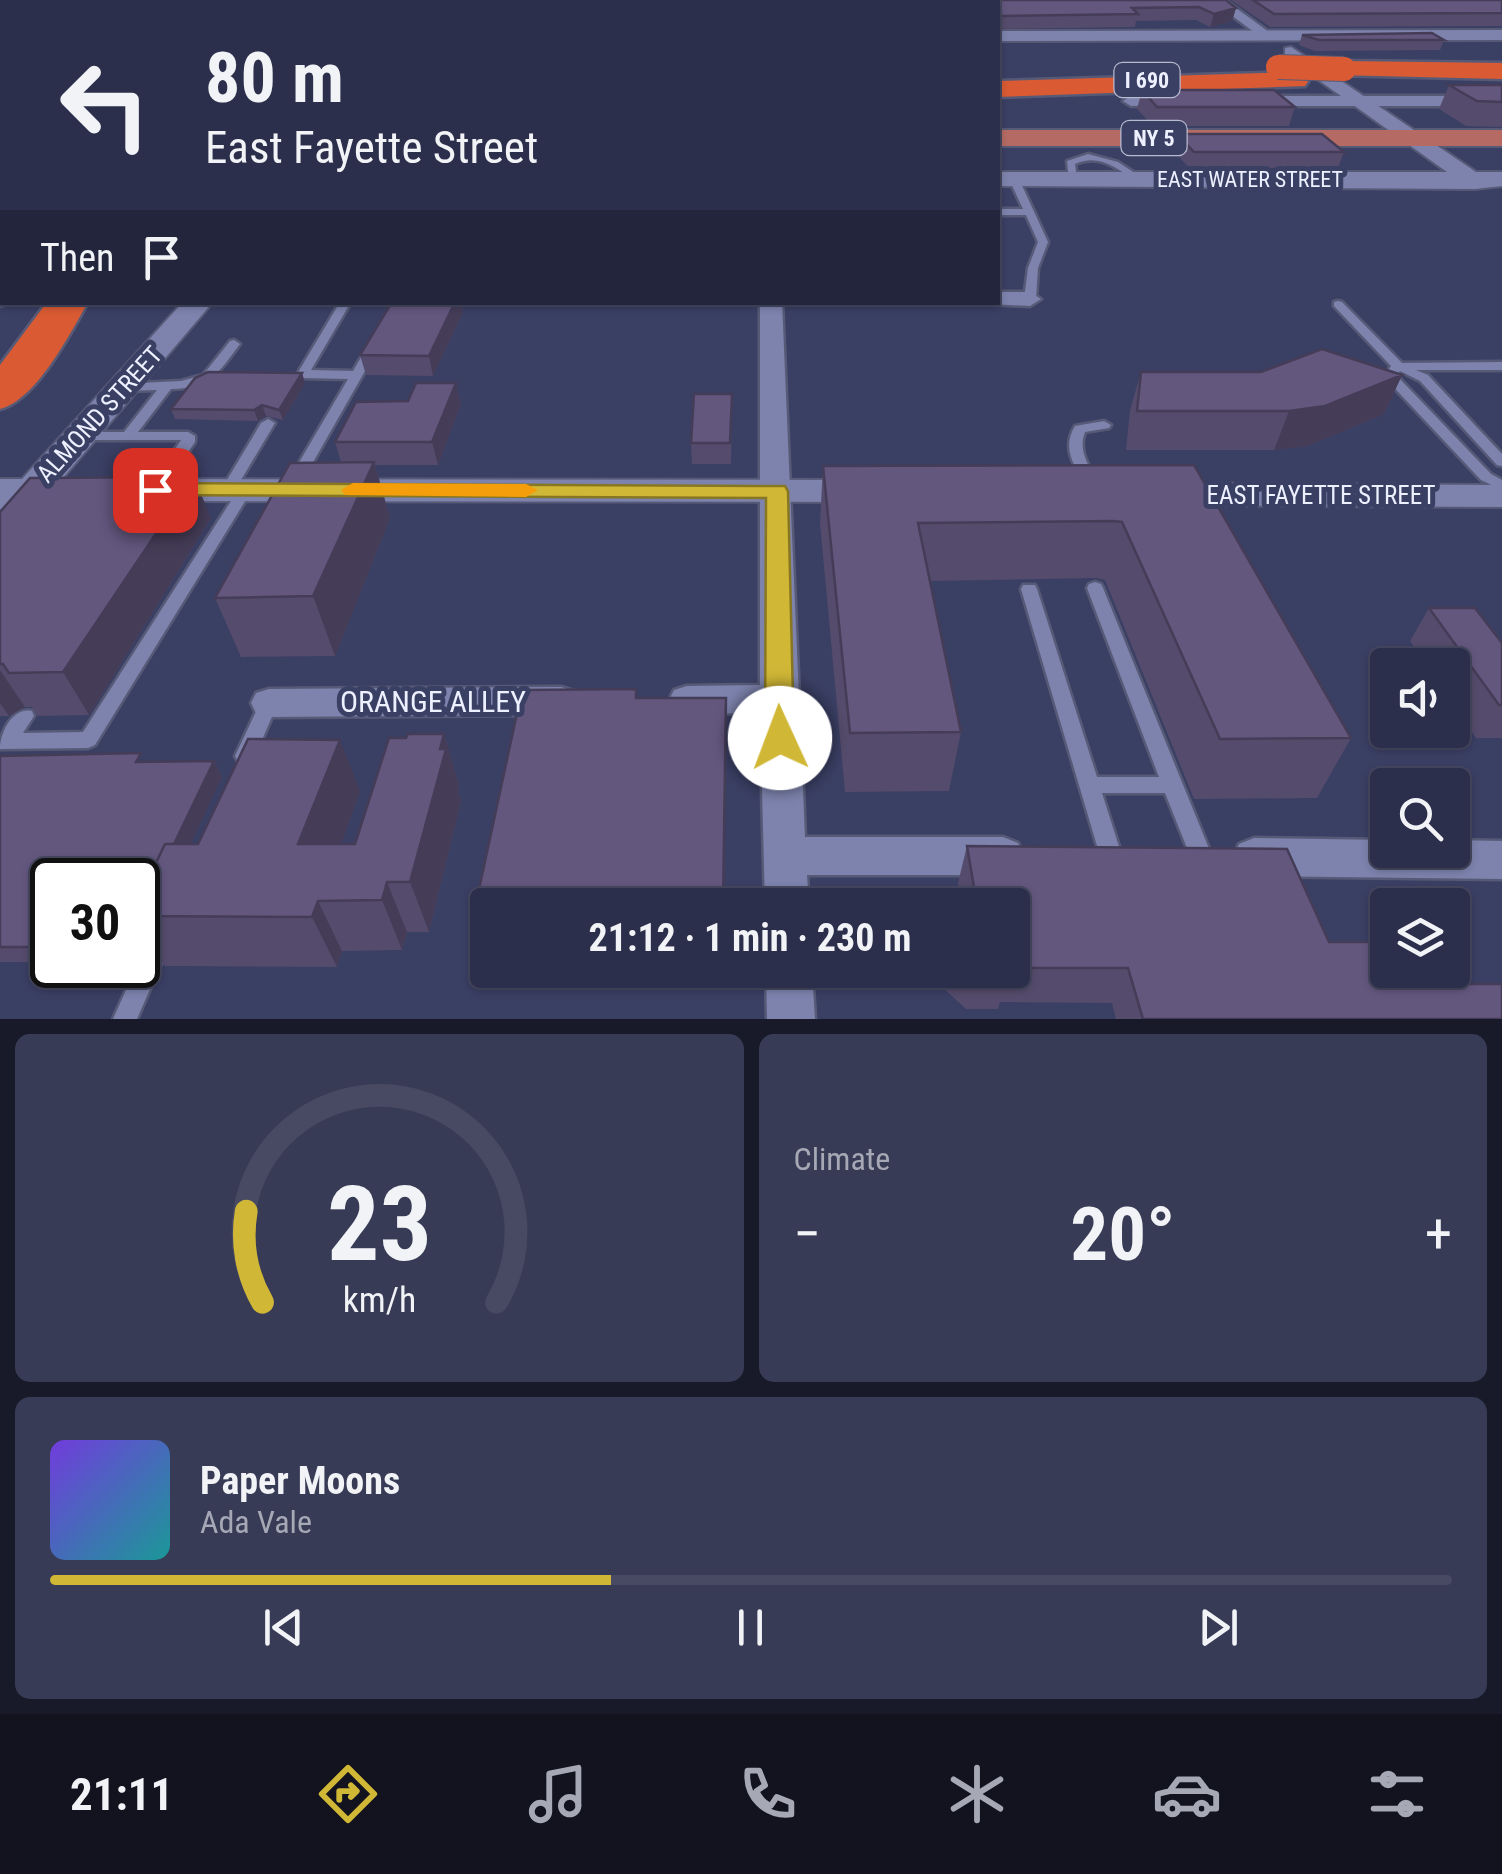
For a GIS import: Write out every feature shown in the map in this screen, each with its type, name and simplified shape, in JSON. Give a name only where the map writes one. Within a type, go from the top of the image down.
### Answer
[{"type":"highway","points":[[1000,66],[1287,74]]},
{"type":"highway","name":"I 690","points":[[1356,83],[1502,71]]},
{"type":"highway","name":"I 690","points":[[1000,80],[1287,74],[1356,83],[1502,80]]},
{"type":"highway","points":[[1000,90],[1287,74]]},
{"type":"highway","points":[[1356,83],[1418,94],[1502,98]]},
{"type":"highway","points":[[3,391],[43,305]]},
{"type":"highway","points":[[3,391],[42,344],[66,305]]},
{"type":"main road","name":"NY 5","points":[[1000,138],[1502,138]]},
{"type":"street","points":[[1217,0],[1267,36],[1356,83],[1414,138],[1502,200]]},
{"type":"street","points":[[1000,36],[1502,36]]},
{"type":"street","points":[[1226,100],[1356,83]]},
{"type":"street","points":[[1131,100],[1208,100]]},
{"type":"street","name":"EAST WATER STREET","points":[[1006,179],[1502,179]]},
{"type":"street","points":[[1000,299],[1030,299]]},
{"type":"street","name":"ALMOND STREET","points":[[0,526],[16,490],[80,436],[195,305]]},
{"type":"street","points":[[771,305],[778,700],[787,888]]},
{"type":"street","points":[[16,490],[906,492]]},
{"type":"street","name":"EAST FAYETTE STREET","points":[[1057,493],[1502,496]]},
{"type":"street","points":[[656,700],[778,700]]},
{"type":"street","name":"ORANGE ALLEY","points":[[269,703],[604,701]]},
{"type":"street","points":[[786,856],[1502,860]]},
{"type":"street","points":[[790,988],[791,1019]]},
{"type":"lane","points":[[1006,179],[1030,212],[1044,242],[1032,268],[1030,299]]},
{"type":"lane","points":[[1000,212],[1030,212]]},
{"type":"lane","points":[[1338,304],[1398,366],[1424,378],[1502,462]]},
{"type":"lane","points":[[344,305],[302,374],[357,374]]},
{"type":"lane","points":[[301,490],[301,471],[381,331]]},
{"type":"lane","points":[[124,387],[168,386],[207,378],[234,344]]},
{"type":"lane","points":[[1398,366],[1502,366]]},
{"type":"lane","points":[[1398,366],[1390,376],[1486,477],[1502,486]]},
{"type":"lane","points":[[128,436],[168,386]]},
{"type":"lane","points":[[4,741],[88,740],[236,490],[268,423]]},
{"type":"lane","points":[[1104,425],[1080,429],[1073,443],[1114,493]]},
{"type":"lane","points":[[80,436],[188,436],[188,442],[155,490]]},
{"type":"lane","points":[[1095,588],[1172,785]]},
{"type":"lane","points":[[1030,589],[1089,784],[1121,856]]},
{"type":"lane","points":[[237,772],[269,703]]},
{"type":"lane","points":[[4,741],[25,716]]},
{"type":"lane","points":[[1089,784],[1172,785]]},
{"type":"lane","points":[[1121,856],[1172,785]]},
{"type":"lane","points":[[125,1019],[174,911]]},
{"type":"building","points":[[1000,0],[1226,0],[1236,8],[1214,14],[1199,7],[1132,8],[1138,14],[1000,16]]},
{"type":"building","points":[[1253,0],[1502,0],[1502,13],[1274,14]]},
{"type":"building","points":[[1432,33],[1444,40],[1319,40],[1302,35]]},
{"type":"building","points":[[1449,85],[1502,85],[1502,102],[1477,101]]},
{"type":"building","points":[[1142,90],[1274,90],[1295,107],[1157,107]]},
{"type":"building","points":[[1177,134],[1322,134],[1344,152],[1194,152]]},
{"type":"building","points":[[390,305],[454,305],[429,356],[360,355]]},
{"type":"building","points":[[1322,349],[1402,375],[1325,406],[1289,411],[1137,411],[1141,372],[1261,372]]},
{"type":"building","points":[[208,372],[302,373],[279,410],[262,405],[254,410],[171,409],[195,378]]},
{"type":"building","points":[[416,383],[456,383],[432,442],[335,442],[356,402],[408,401]]},
{"type":"building","points":[[694,394],[732,394],[730,443],[691,443]]},
{"type":"building","points":[[374,462],[313,596],[215,598],[290,463]]},
{"type":"building","points":[[1194,465],[1351,738],[1220,739],[1122,522],[1113,521],[918,523],[961,732],[850,733],[823,466]]},
{"type":"building","points":[[194,477],[63,672],[9,673],[0,664],[0,512],[30,478]]},
{"type":"building","points":[[1429,608],[1475,608],[1502,643],[1502,705],[1470,665],[1470,648],[1458,648]]},
{"type":"building","points":[[636,689],[636,698],[726,698],[723,888],[479,888],[522,690]]},
{"type":"building","points":[[408,734],[444,734],[440,749],[446,749],[410,882],[387,882],[382,900],[318,901],[312,917],[160,916],[158,858],[165,844],[198,844],[248,739],[340,740],[298,844],[355,844],[389,738],[406,738]]},
{"type":"building","points":[[141,753],[136,762],[214,761],[174,844],[165,844],[158,858],[30,858],[30,947],[0,947],[0,756]]},
{"type":"building","points":[[967,846],[1287,849],[1329,942],[1370,942],[1370,988],[1470,988],[1470,984],[1502,984],[1502,1019],[1143,1019],[1128,968],[1030,968],[1030,888],[974,888]]},
{"type":"slow traffic","points":[[353,490],[526,490]]},
{"type":"route","points":[[155,490],[777,491],[780,738]]}]
